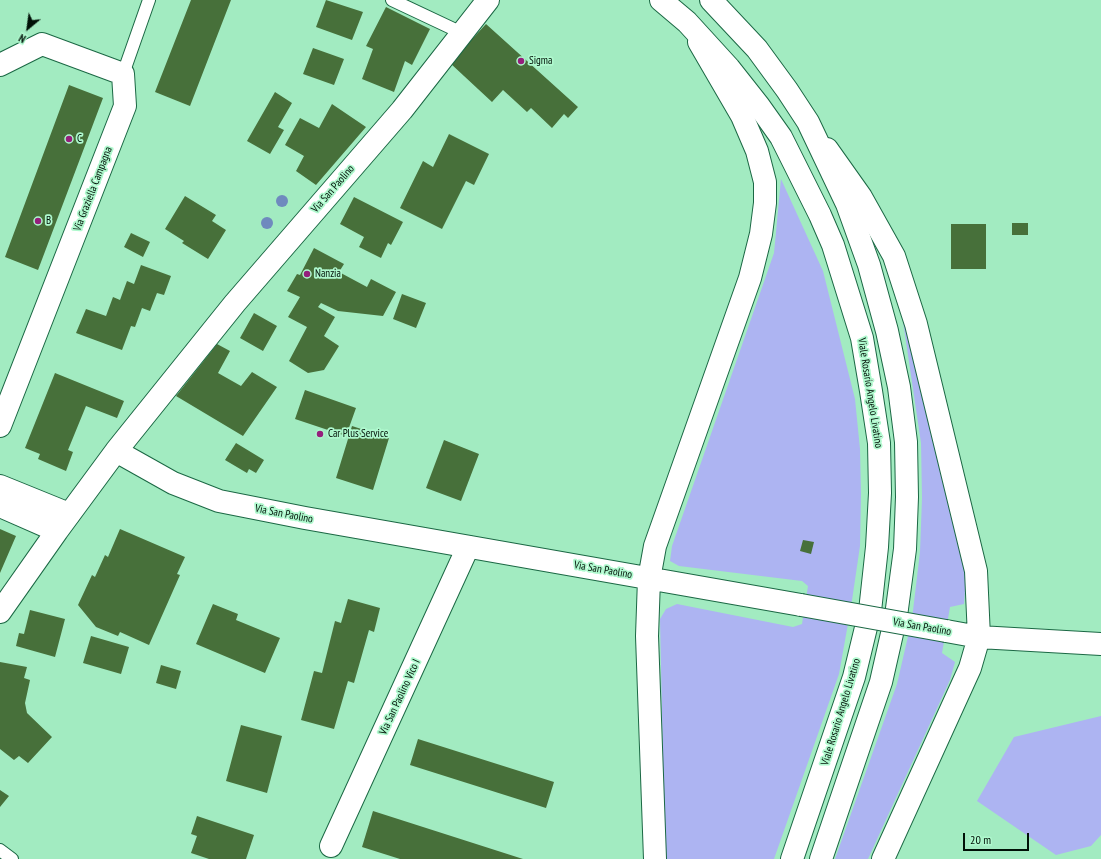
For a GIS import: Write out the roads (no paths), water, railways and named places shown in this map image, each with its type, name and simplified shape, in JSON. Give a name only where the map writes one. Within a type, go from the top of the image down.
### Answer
[{"type":"street","name":"Via San Paolino","points":[[0,612],[63,522],[116,451],[235,303],[402,110],[488,0]]},
{"type":"street","name":"Viale Rosario Angelo Livatino","points":[[661,0],[687,22],[729,68],[759,106],[781,137],[820,215],[833,245],[862,338],[879,443],[880,493],[877,547],[870,611],[854,677],[792,859]]},
{"type":"street","points":[[711,0],[757,49],[861,197],[894,256],[916,324],[976,571],[979,637],[970,668],[883,859]]},
{"type":"street","points":[[655,859],[647,636],[649,579],[654,546],[750,278],[761,234],[765,203],[765,182],[757,151],[745,123],[687,22]]},
{"type":"street","points":[[0,65],[42,44],[123,74]]},
{"type":"street","name":"Via Graziella Campagna","points":[[0,426],[125,106],[123,74]]},
{"type":"street","points":[[808,122],[847,204],[859,235],[888,331],[899,387],[906,442],[907,497],[905,549],[896,616],[881,682],[821,859]]},
{"type":"street","name":"Via San Paolino","points":[[116,451],[173,483],[219,501],[468,547],[979,637],[1101,644]]},
{"type":"street","points":[[0,486],[63,522]]},
{"type":"street","points":[[0,506],[63,522]]},
{"type":"street","name":"Via San Paolino Vico I","points":[[331,846],[468,547]]},
{"type":"lane","points":[[123,74],[149,0]]},
{"type":"lane","points":[[392,0],[462,33]]},
{"type":"lane","points":[[0,850],[12,859]]},
{"type":"place","name":"Sigma","points":[[521,61]]},
{"type":"place","name":"C","points":[[69,139]]},
{"type":"place","name":"B","points":[[38,221]]},
{"type":"place","name":"Nanzia","points":[[307,274]]},
{"type":"place","name":"Car Plus Service","points":[[320,434]]}]
